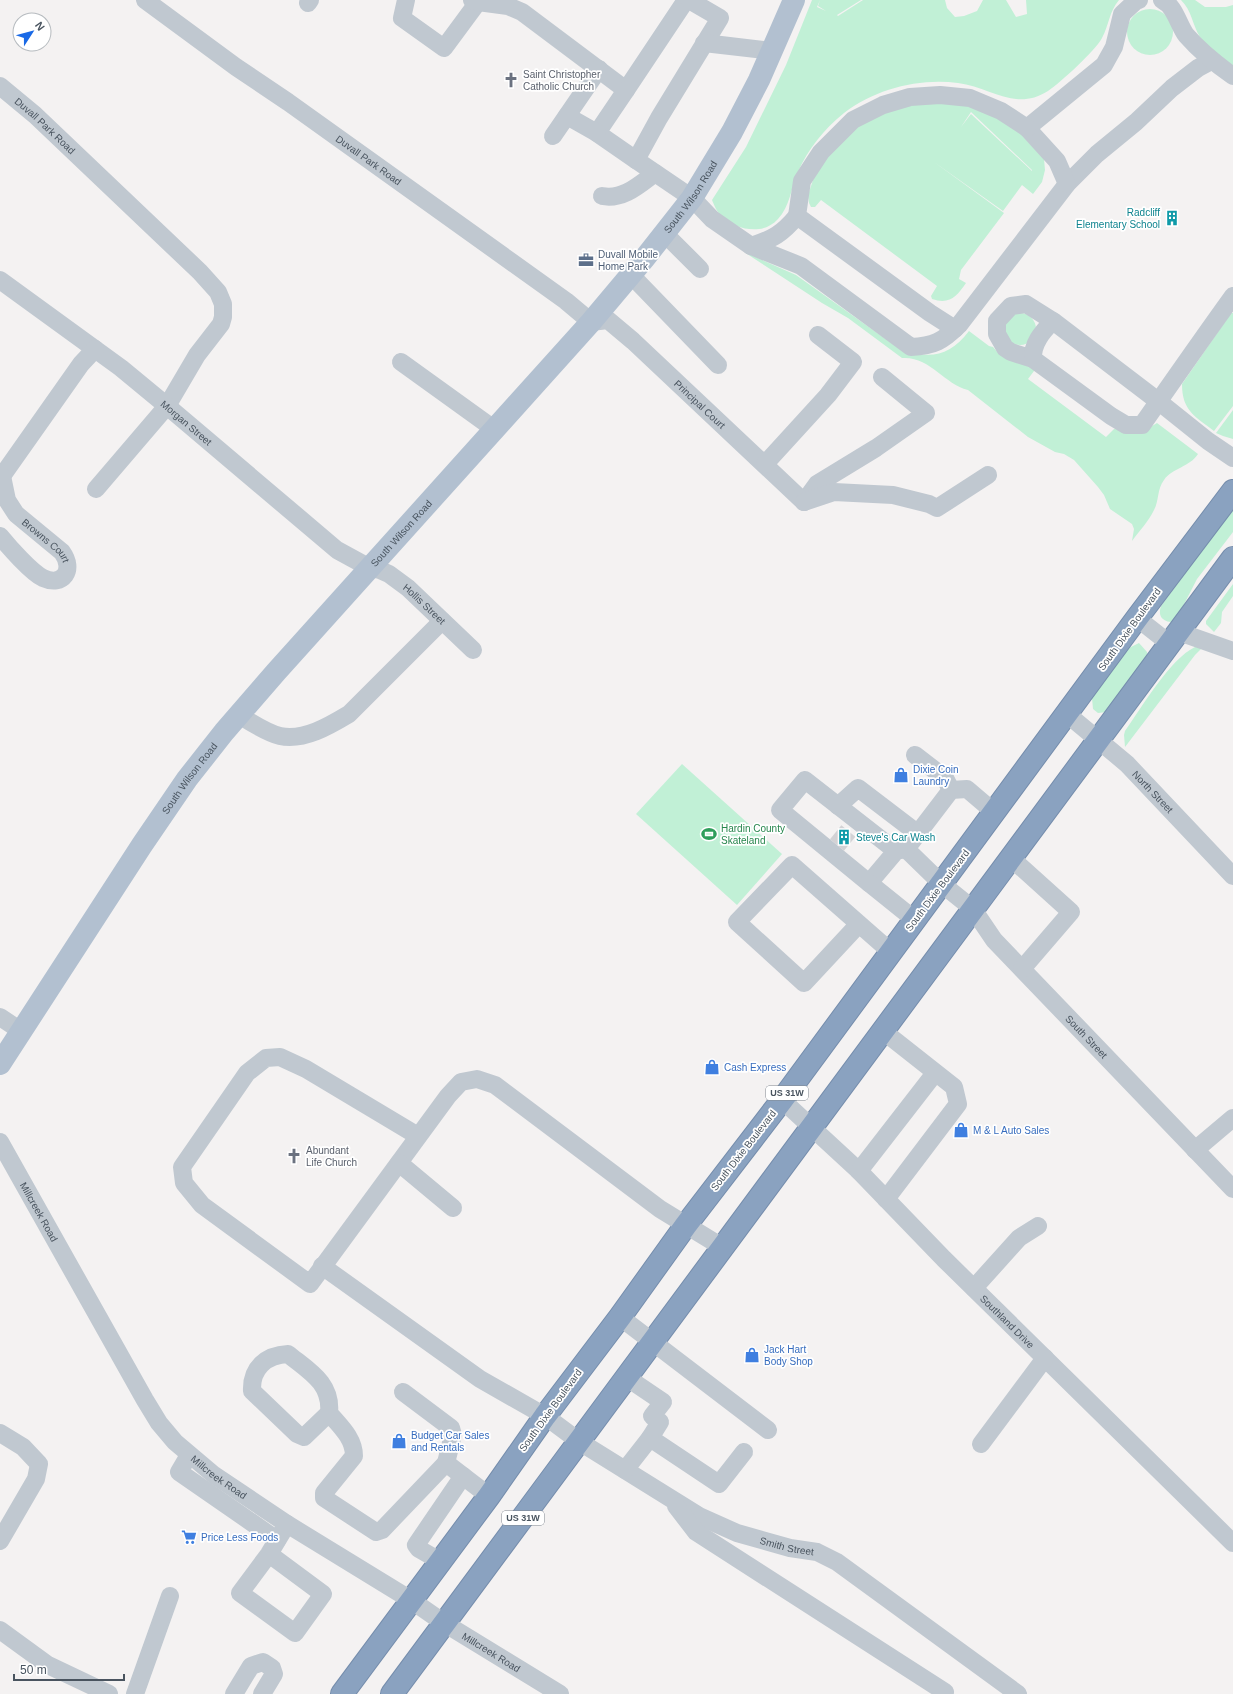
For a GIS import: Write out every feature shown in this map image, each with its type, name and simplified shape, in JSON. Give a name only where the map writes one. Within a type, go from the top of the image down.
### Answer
[{"type":"highway","name":"South Dixie Boulevard","points":[[342,1694],[489,1496],[545,1416],[686,1225],[782,1100],[1137,618],[1233,491]]},
{"type":"highway","name":"US 31W","points":[[392,1694],[1233,558]]},
{"type":"main road","name":"South Wilson Road","points":[[0,1064],[142,844],[187,779],[239,715],[591,322],[665,234],[692,198],[732,132],[759,80],[794,0]]},
{"type":"street","name":"Duvall Park Road","points":[[145,0],[236,67],[288,102],[566,301],[591,322]]},
{"type":"street","points":[[406,0],[402,18],[444,48],[475,1],[510,3],[626,90]]},
{"type":"street","points":[[597,133],[686,0]]},
{"type":"street","points":[[636,160],[659,118],[720,18],[689,0]]},
{"type":"street","points":[[1027,128],[1104,65],[1114,47],[1122,14],[1139,0]]},
{"type":"street","points":[[1162,0],[1168,2],[1186,34],[1211,61],[1233,76]]},
{"type":"street","points":[[704,43],[772,51]]},
{"type":"street","points":[[567,116],[597,133],[692,198],[712,219],[751,246],[801,266],[911,346],[925,346],[938,343],[955,329],[1067,184],[1097,154],[1136,122],[1172,88],[1211,61]]},
{"type":"street","points":[[553,136],[599,70]]},
{"type":"street","name":"Duvall Park Road","points":[[0,86],[35,115],[200,272],[218,292],[223,304],[224,310],[221,324],[197,355],[167,406],[96,489]]},
{"type":"street","points":[[751,246],[771,240],[790,225],[797,216],[802,181],[821,152],[853,120],[883,105],[910,97],[940,94],[970,98],[1001,111],[1027,128],[1057,161],[1067,184]]},
{"type":"street","points":[[602,196],[612,198],[621,195],[634,189],[655,173]]},
{"type":"street","points":[[797,216],[930,313],[955,329]]},
{"type":"street","points":[[665,234],[700,269]]},
{"type":"street","points":[[631,275],[718,365]]},
{"type":"street","name":"Morgan Street","points":[[0,280],[95,349],[167,406],[337,550],[370,568]]},
{"type":"street","points":[[1233,296],[1158,401],[1142,425],[1126,425],[1111,416],[1033,359],[1010,352],[1005,348],[997,334],[997,321],[1011,306],[1026,304],[1053,322],[1158,401],[1208,442],[1233,458]]},
{"type":"street","name":"Principal Court","points":[[591,322],[608,320],[765,464],[804,502]]},
{"type":"street","points":[[1033,359],[1033,350],[1035,345],[1044,330],[1053,322]]},
{"type":"street","points":[[765,464],[828,395],[854,362],[818,335]]},
{"type":"street","name":"Browns Court","points":[[0,536],[35,573],[44,578],[54,580],[62,578],[67,573],[69,566],[67,558],[62,552],[16,514],[7,500],[1,477],[81,364],[95,349]]},
{"type":"street","points":[[401,362],[494,429]]},
{"type":"street","points":[[804,502],[817,484],[876,448],[926,413],[882,377]]},
{"type":"street","points":[[804,502],[834,492],[885,494],[929,504],[937,508],[988,475]]},
{"type":"street","name":"Hollis Street","points":[[370,568],[389,574],[408,588],[473,650]]},
{"type":"street","points":[[1137,618],[1175,638],[1233,651]]},
{"type":"street","points":[[239,715],[279,736],[293,738],[306,735],[334,723],[349,714],[442,621]]},
{"type":"street","name":"North Street","points":[[1067,714],[1127,764],[1233,876]]},
{"type":"street","points":[[915,755],[945,778],[951,790]]},
{"type":"street","name":"South Street","points":[[869,883],[835,849],[780,810],[805,780],[838,806],[854,825],[901,850],[973,909],[994,940],[1233,1190]]},
{"type":"street","points":[[838,806],[858,788],[917,833]]},
{"type":"street","points":[[915,920],[869,883],[917,833],[951,790],[967,789],[994,812]]},
{"type":"street","points":[[854,825],[874,800]]},
{"type":"street","points":[[1011,858],[1071,912],[1022,969]]},
{"type":"street","points":[[858,924],[804,983],[737,922],[792,865],[891,952]]},
{"type":"street","points":[[0,1017],[21,1031]]},
{"type":"street","points":[[883,1031],[954,1088],[958,1104],[886,1199]]},
{"type":"street","points":[[418,1136],[306,1069],[280,1056],[266,1058],[247,1073],[182,1167],[184,1183],[202,1205],[310,1284],[448,1096],[461,1082],[477,1079],[495,1085],[660,1209],[722,1247]]},
{"type":"street","points":[[858,1171],[936,1073]]},
{"type":"street","name":"Southland Drive","points":[[782,1100],[858,1171],[974,1288],[1233,1543]]},
{"type":"street","points":[[1195,1150],[1233,1118]]},
{"type":"street","name":"Millcreek Road","points":[[0,1142],[145,1400],[160,1423],[189,1455],[214,1475],[287,1524],[560,1694]]},
{"type":"street","points":[[399,1163],[453,1208]]},
{"type":"street","points":[[974,1288],[1019,1238],[1038,1226]]},
{"type":"street","name":"Smith Street","points":[[322,1266],[480,1378],[545,1416],[580,1442],[699,1516],[737,1532],[790,1548],[817,1552],[837,1562],[1018,1694]]},
{"type":"street","points":[[620,1316],[768,1430]]},
{"type":"street","points":[[329,1413],[304,1437],[297,1434],[252,1391],[251,1379],[260,1365],[276,1355],[288,1354],[322,1382],[330,1402],[329,1413],[348,1435],[354,1448],[354,1456],[324,1494],[324,1498],[376,1532],[382,1530],[446,1463],[453,1435],[451,1428],[403,1392]]},
{"type":"street","points":[[981,1444],[1045,1358]]},
{"type":"street","points":[[625,1470],[650,1438],[660,1422],[652,1416],[663,1402],[626,1376]]},
{"type":"street","points":[[0,1433],[23,1447],[39,1464],[39,1472],[36,1480],[0,1541]]},
{"type":"street","points":[[650,1438],[719,1484],[744,1452]]},
{"type":"street","points":[[189,1455],[179,1472],[273,1547],[323,1594],[295,1633],[240,1594],[273,1547],[287,1524]]},
{"type":"street","points":[[446,1463],[489,1496]]},
{"type":"street","points":[[440,1562],[419,1549],[416,1545],[463,1476]]},
{"type":"street","points":[[669,1497],[696,1532],[945,1692]]},
{"type":"street","points":[[135,1694],[170,1596]]},
{"type":"street","points":[[0,1630],[48,1665],[109,1694]]},
{"type":"street","points":[[234,1694],[251,1666],[262,1662],[272,1668],[274,1674],[262,1694]]},
{"type":"green space","points":[[812,0],[820,0],[861,0],[837,15],[838,16],[863,0],[945,0],[947,8],[955,17],[964,16],[977,11],[983,0],[1006,0],[1016,17],[1027,14],[1026,0],[1119,0],[1113,9],[1102,38],[1098,44],[1054,87],[1036,97],[1014,99],[970,85],[928,82],[898,87],[870,97],[856,105],[844,113],[830,126],[812,147],[798,172],[790,197],[778,219],[765,228],[742,228],[727,221],[721,216],[712,200],[746,147],[786,65]]},
{"type":"green space","points":[[1181,0],[1195,0],[1205,7],[1226,7],[1233,5],[1233,66],[1203,41],[1197,32],[1190,13]]},
{"type":"green space","points":[[1150,9],[1163,13],[1169,19],[1173,32],[1169,45],[1163,51],[1150,55],[1137,51],[1131,45],[1127,32],[1131,19],[1137,13]]},
{"type":"green space","points":[[958,101],[1008,120],[1044,159],[1045,170],[1042,182],[1033,194],[1022,185],[1003,211],[934,162],[1004,213],[961,270],[959,279],[966,283],[956,295],[944,301],[932,299],[931,296],[937,286],[821,200],[815,207],[811,207],[809,203],[808,195],[813,180],[823,162],[856,126],[901,104]],"holes":[[[971,112],[1032,170],[971,114],[961,127]]]},
{"type":"green space","points":[[744,252],[796,275],[901,350],[930,355],[939,354],[947,351],[962,340],[969,331],[989,346],[993,347],[999,354],[1034,369],[1028,379],[1106,437],[1114,429],[1144,431],[1157,423],[1198,454],[1190,462],[1167,476],[1160,487],[1156,506],[1152,514],[1132,541],[1134,529],[1132,524],[1110,509],[1104,495],[1074,460],[1064,454],[1055,452],[1028,437],[968,390],[959,387],[921,361],[902,358],[848,318],[822,303]]},
{"type":"green space","points":[[1020,313],[1029,316],[1033,320],[1036,329],[1033,338],[1029,342],[1020,345],[1011,342],[1007,338],[1004,329],[1007,320],[1011,316]]},
{"type":"green space","points":[[1231,313],[1233,313],[1233,406],[1214,431],[1196,417],[1187,407],[1184,401],[1182,384]]},
{"type":"green space","points":[[1233,410],[1233,439],[1216,433]]},
{"type":"green space","points":[[1233,508],[1233,532],[1197,579],[1178,616],[1171,622],[1163,619],[1160,615],[1161,606]]},
{"type":"green space","points":[[1233,584],[1233,596],[1222,612],[1221,623],[1214,632],[1206,624],[1206,621]]},
{"type":"green space","points":[[1139,643],[1147,652],[1148,658],[1107,712],[1098,713],[1093,709],[1092,698],[1129,648]]},
{"type":"green space","points":[[1195,647],[1203,647],[1195,655],[1125,747],[1125,731],[1157,684],[1176,662]]},
{"type":"green space","name":"Hardin County Skateland","points":[[682,764],[782,854],[737,905],[636,814]]},
{"type":"tunnel","points":[[837,845],[850,829]]},
{"type":"place","name":"Saint Christopher Catholic Church","points":[[511,80]]},
{"type":"place","name":"Radcliff Elementary School","points":[[1172,218]]},
{"type":"place","name":"Duvall Mobile Home Park","points":[[586,260]]},
{"type":"place","name":"Dixie Coin Laundry","points":[[901,775]]},
{"type":"place","name":"Hardin County Skateland","points":[[709,834]]},
{"type":"place","name":"Steve's Car Wash","points":[[844,837]]},
{"type":"place","name":"Cash Express","points":[[712,1067]]},
{"type":"place","name":"M & L Auto Sales","points":[[961,1130]]},
{"type":"place","name":"Abundant Life Church","points":[[294,1156]]},
{"type":"place","name":"Jack Hart Body Shop","points":[[752,1355]]},
{"type":"place","name":"Budget Car Sales and Rentals","points":[[399,1441]]},
{"type":"place","name":"Price Less Foods","points":[[189,1537]]}]
